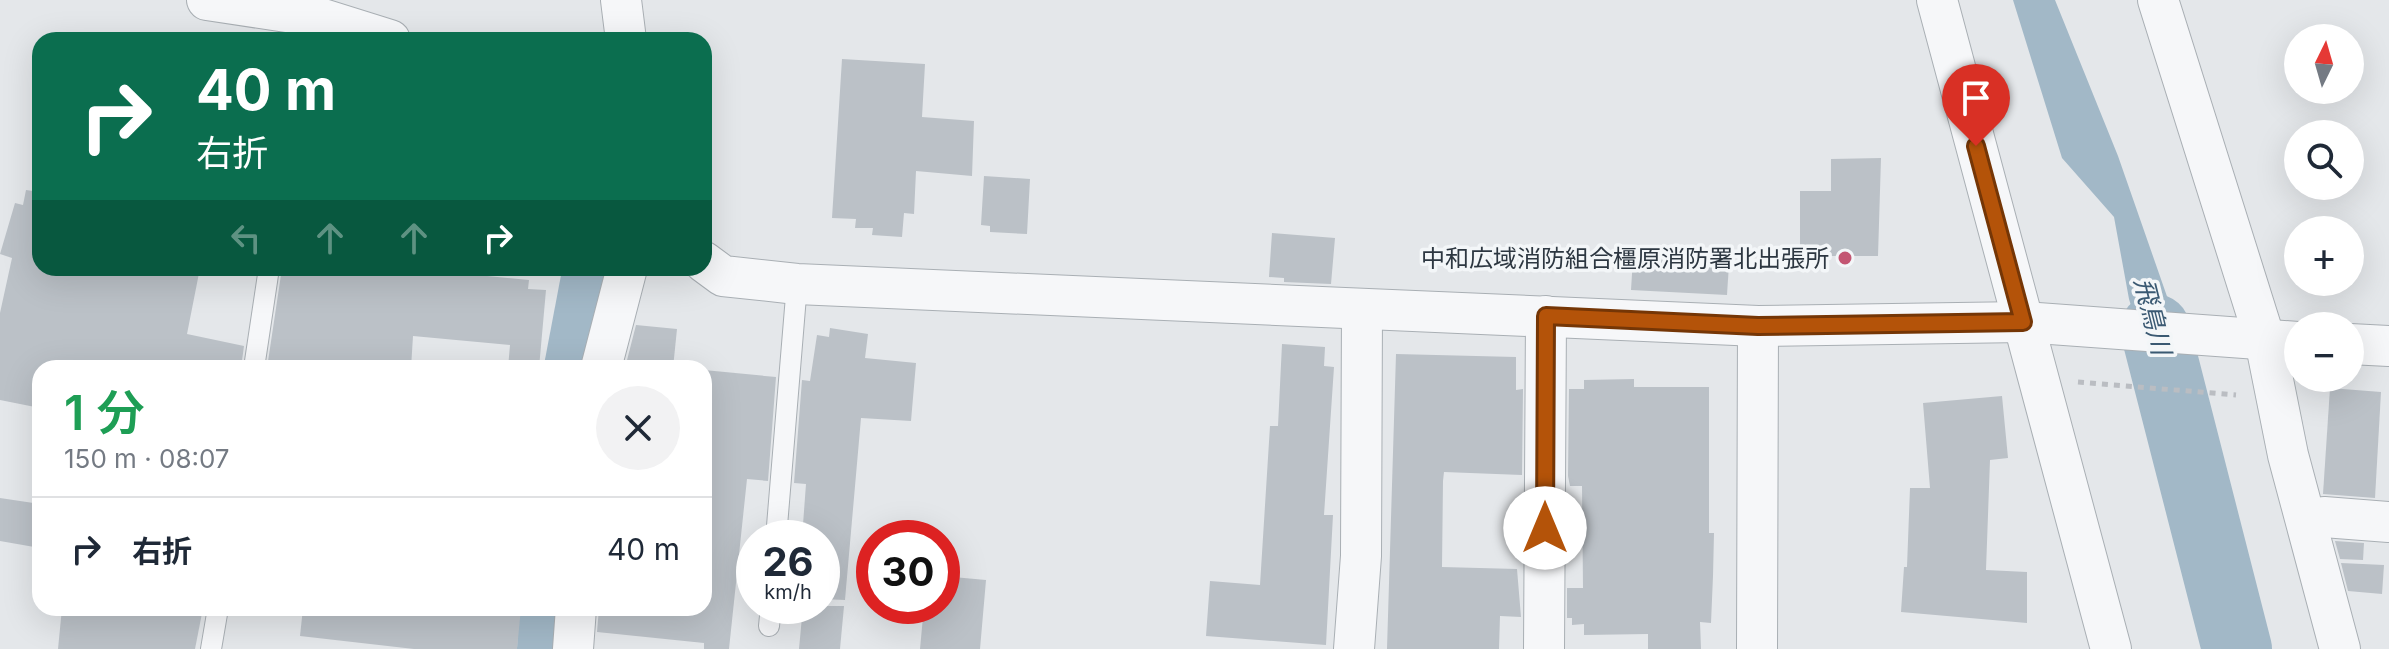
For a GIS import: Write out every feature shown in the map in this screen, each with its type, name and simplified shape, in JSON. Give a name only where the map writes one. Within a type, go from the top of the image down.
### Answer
[{"type":"street","points":[[207,0],[313,19],[361,32]]},
{"type":"street","points":[[621,0],[625,32]]},
{"type":"street","points":[[1937,0],[2033,323],[2111,649]]},
{"type":"street","points":[[2158,0],[2266,340],[2288,455],[2340,649]]},
{"type":"street","points":[[712,268],[723,276],[797,284],[1758,326],[2033,323],[2266,340]]},
{"type":"street","points":[[603,360],[625,276]]},
{"type":"street","points":[[1354,649],[1361,556],[1362,310]]},
{"type":"street","points":[[1544,649],[1546,316]]},
{"type":"street","points":[[1757,649],[1758,326]]},
{"type":"street","points":[[2364,345],[2389,346]]},
{"type":"street","points":[[2324,517],[2389,522]]},
{"type":"street","points":[[573,649],[575,616]]},
{"type":"lane","points":[[255,360],[268,276]]},
{"type":"lane","points":[[777,520],[797,284]]},
{"type":"lane","points":[[211,649],[217,616]]},
{"type":"path","points":[[2072,382],[2251,396]]},
{"type":"water","points":[[2013,0],[2055,0],[2118,156],[2170,305],[2191,402],[2165,442],[2160,403],[2129,299],[2114,217],[2062,158]]},
{"type":"building","points":[[842,59],[925,64],[922,117],[974,121],[972,176],[916,171],[914,214],[904,213],[902,237],[872,235],[873,228],[855,228],[856,219],[832,218]]},
{"type":"building","points":[[1881,158],[1878,256],[1800,256],[1800,191],[1831,191],[1831,159]]},
{"type":"building","points":[[984,176],[1030,179],[1027,234],[990,232],[990,226],[981,225]]},
{"type":"building","points":[[26,190],[32,191],[32,276],[198,276],[187,334],[244,346],[242,360],[32,360],[32,406],[0,400],[0,313],[12,258],[0,254],[15,203],[23,205]]},
{"type":"building","points":[[1272,233],[1335,238],[1331,284],[1284,282],[1284,278],[1269,277]]},
{"type":"building","points":[[1633,258],[1729,264],[1727,295],[1631,290]]},
{"type":"building","points":[[281,276],[488,276],[529,280],[528,289],[546,290],[540,360],[509,360],[510,345],[413,336],[412,360],[268,360]]},
{"type":"building","points":[[636,325],[677,329],[674,360],[627,360]]},
{"type":"building","points":[[830,328],[868,334],[865,358],[916,363],[911,421],[861,418],[845,600],[840,600],[840,520],[803,520],[806,484],[794,483],[802,380],[810,381],[817,335],[829,337]]},
{"type":"building","points":[[1282,344],[1325,347],[1324,366],[1334,367],[1324,515],[1333,515],[1326,645],[1206,636],[1210,581],[1260,585],[1270,426],[1278,426]]},
{"type":"building","points":[[1396,354],[1516,357],[1516,390],[1523,389],[1522,475],[1444,472],[1443,481],[1442,567],[1517,569],[1521,617],[1500,616],[1499,649],[1387,649]]},
{"type":"building","points":[[712,371],[776,377],[768,481],[747,479],[743,520],[736,520],[736,583],[729,649],[704,649],[704,643],[597,632],[598,616],[712,616]]},
{"type":"building","points":[[1634,379],[1634,387],[1709,387],[1709,533],[1714,533],[1713,576],[1711,623],[1700,622],[1701,649],[1648,649],[1648,634],[1584,635],[1584,624],[1572,625],[1572,618],[1567,618],[1567,588],[1583,588],[1582,486],[1570,486],[1568,476],[1569,389],[1584,389],[1584,380]]},
{"type":"building","points":[[2330,392],[2381,392],[2375,498],[2323,494]]},
{"type":"building","points":[[2002,396],[2008,458],[1990,460],[1986,570],[2027,572],[2027,623],[1901,612],[1904,567],[1907,567],[1910,488],[1930,488],[1923,403]]},
{"type":"building","points":[[0,498],[32,503],[32,547],[0,541]]},
{"type":"building","points":[[2335,541],[2364,543],[2363,560],[2340,559]]},
{"type":"building","points":[[2341,563],[2384,565],[2382,594],[2348,591]]},
{"type":"building","points":[[960,578],[986,580],[980,649],[920,649],[922,624],[960,624]]},
{"type":"building","points":[[840,606],[844,606],[840,649],[799,649],[801,624],[840,624]]},
{"type":"building","points":[[61,616],[201,616],[195,649],[58,649]]},
{"type":"building","points":[[302,616],[520,616],[517,649],[414,649],[300,636]]},
{"type":"waterway","points":[[581,360],[596,276]]},
{"type":"waterway","name":"飛鳥川","points":[[2155,329],[2237,649]]},
{"type":"waterway","points":[[552,649],[554,616]]},
{"type":"place","name":"中和広域消防組合橿原消防署北出張所","points":[[1845,258]]},
{"type":"route","points":[[1545,528],[1546,316],[1758,326],[2023,322],[1976,146]]}]
